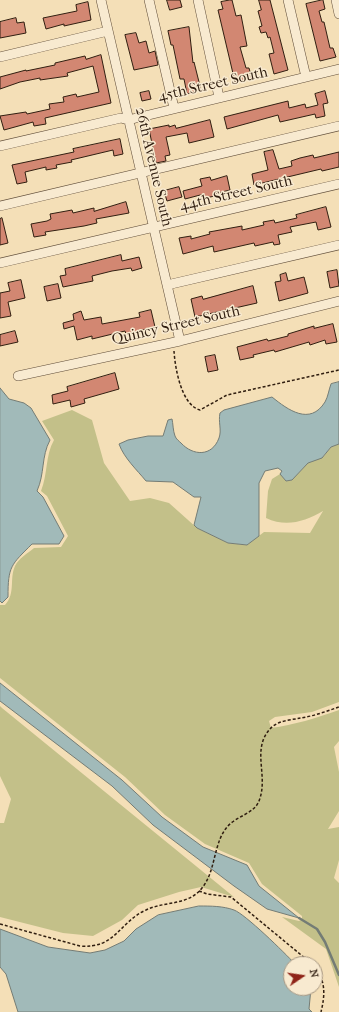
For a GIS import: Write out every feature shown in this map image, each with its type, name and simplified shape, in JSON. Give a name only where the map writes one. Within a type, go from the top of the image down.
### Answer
[{"type":"street","name":"26th Avenue South","points":[[101,0],[180,341]]},
{"type":"street","points":[[149,0],[174,108]]},
{"type":"street","points":[[198,0],[219,97]]},
{"type":"street","points":[[288,0],[306,77]]},
{"type":"street","points":[[336,0],[339,14]]},
{"type":"street","points":[[0,57],[108,31]]},
{"type":"street","name":"45th Street South","points":[[0,146],[121,118],[128,120],[339,69]]},
{"type":"street","points":[[0,206],[339,126]]},
{"type":"street","name":"44th Street South","points":[[0,263],[339,184]]},
{"type":"street","points":[[167,285],[339,245]]},
{"type":"street","name":"Quincy Street South","points":[[18,376],[180,341],[339,301]]},
{"type":"path","points":[[180,341],[174,350],[175,366],[188,402],[193,408],[200,410],[227,395],[339,370]]},
{"type":"path","points":[[0,924],[80,946],[92,947],[103,944],[147,909],[186,900],[199,891],[207,877],[222,834],[229,825],[253,810],[259,803],[263,780],[260,753],[266,734],[272,726],[284,721],[301,718],[339,707]]},
{"type":"path","points":[[199,891],[207,894],[231,897],[302,956]]},
{"type":"path","points":[[323,984],[323,995]]},
{"type":"path","points":[[321,1012],[323,996]]},
{"type":"shaded area","points":[[72,410],[92,420],[104,463],[130,501],[150,498],[169,503],[197,528],[228,543],[247,545],[264,532],[310,533],[323,511],[309,518],[296,522],[281,523],[274,521],[266,518],[268,491],[272,479],[280,474],[286,481],[292,480],[308,463],[324,456],[331,447],[339,444],[339,702],[312,712],[275,717],[269,721],[271,728],[280,727],[339,710],[339,741],[334,747],[339,772],[339,811],[328,829],[339,827],[339,860],[334,878],[339,883],[339,987],[326,949],[282,917],[299,921],[302,919],[302,916],[262,884],[249,863],[205,844],[165,815],[125,777],[0,678],[0,605],[5,605],[10,596],[12,576],[16,563],[34,548],[61,547],[68,536],[47,496],[41,491],[45,478],[49,452],[54,440],[42,421]]},
{"type":"shaded area","points":[[0,706],[234,897],[201,887],[179,892],[138,905],[122,920],[93,936],[63,933],[0,917],[0,823],[4,823],[11,799],[0,776]]},
{"type":"water","points":[[339,382],[339,444],[331,447],[322,458],[308,463],[292,480],[286,481],[280,474],[282,471],[278,468],[265,471],[259,483],[259,536],[247,545],[228,543],[197,528],[194,525],[201,497],[194,497],[173,482],[146,481],[127,459],[119,444],[128,440],[148,436],[163,436],[168,420],[172,419],[174,434],[178,441],[196,452],[207,451],[212,449],[219,438],[220,413],[224,410],[272,397],[292,411],[306,414],[313,413],[325,402],[331,384]]},
{"type":"water","points":[[0,388],[9,399],[24,403],[31,408],[50,440],[45,453],[41,478],[37,491],[43,497],[64,536],[59,544],[32,544],[19,557],[10,572],[8,597],[2,603],[0,601]]},
{"type":"water","points":[[0,683],[122,780],[162,817],[203,847],[247,865],[259,886],[299,918],[267,909],[153,825],[112,786],[0,701]]},
{"type":"water","points":[[199,906],[221,907],[234,910],[239,913],[265,934],[288,956],[283,956],[283,996],[310,996],[309,1009],[312,1012],[18,1012],[6,974],[0,967],[0,929],[48,947],[90,953],[105,950],[124,941],[136,929],[158,915]]},
{"type":"building","points":[[167,0],[180,0],[182,7],[170,10]]},
{"type":"building","points":[[232,0],[236,16],[241,15],[247,46],[240,47],[246,68],[249,68],[252,79],[235,82],[218,10],[223,9],[221,2]]},
{"type":"building","points":[[259,0],[270,0],[288,70],[274,74],[269,54],[274,53],[270,37],[268,38],[266,32],[261,33],[259,27],[262,26],[258,11],[261,10]]},
{"type":"building","points":[[323,0],[325,9],[319,11],[322,22],[324,22],[330,48],[333,48],[336,57],[320,61],[306,4]]},
{"type":"building","points":[[88,2],[91,20],[64,26],[64,24],[46,29],[43,18],[77,11],[76,5]]},
{"type":"building","points":[[16,18],[17,23],[24,22],[26,33],[0,38],[0,22]]},
{"type":"building","points":[[189,27],[193,63],[194,62],[201,90],[187,94],[184,79],[180,79],[173,45],[171,45],[168,31]]},
{"type":"building","points":[[136,33],[139,43],[146,41],[149,53],[155,51],[158,65],[134,70],[125,35]]},
{"type":"building","points":[[101,55],[111,103],[45,118],[46,124],[34,126],[33,122],[4,130],[0,116],[26,112],[27,114],[50,109],[49,104],[64,102],[63,97],[76,94],[77,97],[99,92],[93,66],[67,73],[68,76],[40,80],[40,78],[20,82],[0,89],[0,77],[26,70],[55,65],[55,63],[85,56],[86,59]]},
{"type":"building","points":[[149,91],[151,99],[142,101],[140,93]]},
{"type":"building","points":[[325,91],[328,103],[323,104],[325,116],[316,118],[315,114],[280,122],[278,115],[227,129],[224,117],[288,101],[289,108],[305,104],[306,108],[318,105],[315,94]]},
{"type":"building","points":[[210,120],[214,137],[189,143],[187,133],[166,137],[170,155],[165,156],[166,161],[156,163],[149,129],[169,125],[169,127],[175,125],[176,128]]},
{"type":"building","points":[[120,139],[123,154],[114,156],[113,150],[71,160],[72,162],[56,165],[57,168],[46,170],[46,167],[25,172],[27,182],[17,184],[12,165],[74,152],[73,149]]},
{"type":"building","points":[[273,150],[279,169],[292,166],[291,161],[300,158],[313,155],[314,158],[339,152],[339,167],[322,171],[321,169],[254,185],[252,174],[268,170],[264,152]]},
{"type":"building","points":[[227,176],[230,190],[205,198],[204,194],[185,199],[183,191],[202,186],[200,179],[210,177],[211,180]]},
{"type":"building","points":[[179,187],[182,197],[167,201],[164,191]]},
{"type":"building","points":[[126,202],[129,213],[96,219],[97,223],[45,232],[46,235],[34,237],[31,224],[51,219],[50,214],[72,210],[73,213],[94,208],[94,211]]},
{"type":"building","points":[[326,207],[331,227],[318,230],[316,222],[290,227],[292,232],[278,235],[280,244],[274,245],[273,242],[255,246],[254,243],[214,252],[213,246],[183,254],[179,238],[191,236],[191,239],[210,234],[209,232],[242,226],[242,230],[264,225],[263,222],[274,220],[275,223],[297,218],[296,215]]},
{"type":"building","points":[[2,218],[8,243],[0,245],[0,219]]},
{"type":"building","points":[[121,255],[122,261],[139,257],[142,268],[132,271],[131,268],[112,271],[92,276],[93,281],[63,287],[60,276],[66,275],[65,269]]},
{"type":"building","points":[[337,270],[339,286],[330,288],[327,272]]},
{"type":"building","points":[[286,273],[288,281],[304,277],[308,293],[279,301],[275,282],[281,281],[280,275]]},
{"type":"building","points":[[21,280],[25,298],[8,302],[11,316],[0,318],[0,293],[10,291],[8,283]]},
{"type":"building","points":[[58,284],[61,298],[47,301],[44,287]]},
{"type":"building","points":[[253,286],[257,303],[195,317],[191,299],[202,296],[203,299]]},
{"type":"building","points":[[151,310],[155,327],[126,334],[125,331],[92,339],[92,336],[77,340],[74,326],[64,329],[63,323],[74,320],[73,314],[81,311],[84,320],[101,317],[102,324],[140,317],[139,313]]},
{"type":"building","points":[[333,324],[337,342],[326,344],[325,340],[310,345],[309,342],[275,352],[274,350],[253,355],[254,357],[240,360],[237,347],[267,339],[268,341],[288,336],[288,334],[314,326],[314,328]]},
{"type":"building","points":[[15,331],[18,342],[0,346],[0,335]]},
{"type":"building","points":[[215,355],[218,370],[208,372],[205,357]]},
{"type":"building","points":[[115,373],[119,389],[84,399],[85,403],[71,407],[70,400],[53,404],[52,395],[68,391],[67,387]]},
{"type":"waterway","points":[[299,918],[317,929],[325,942],[339,975]]}]
